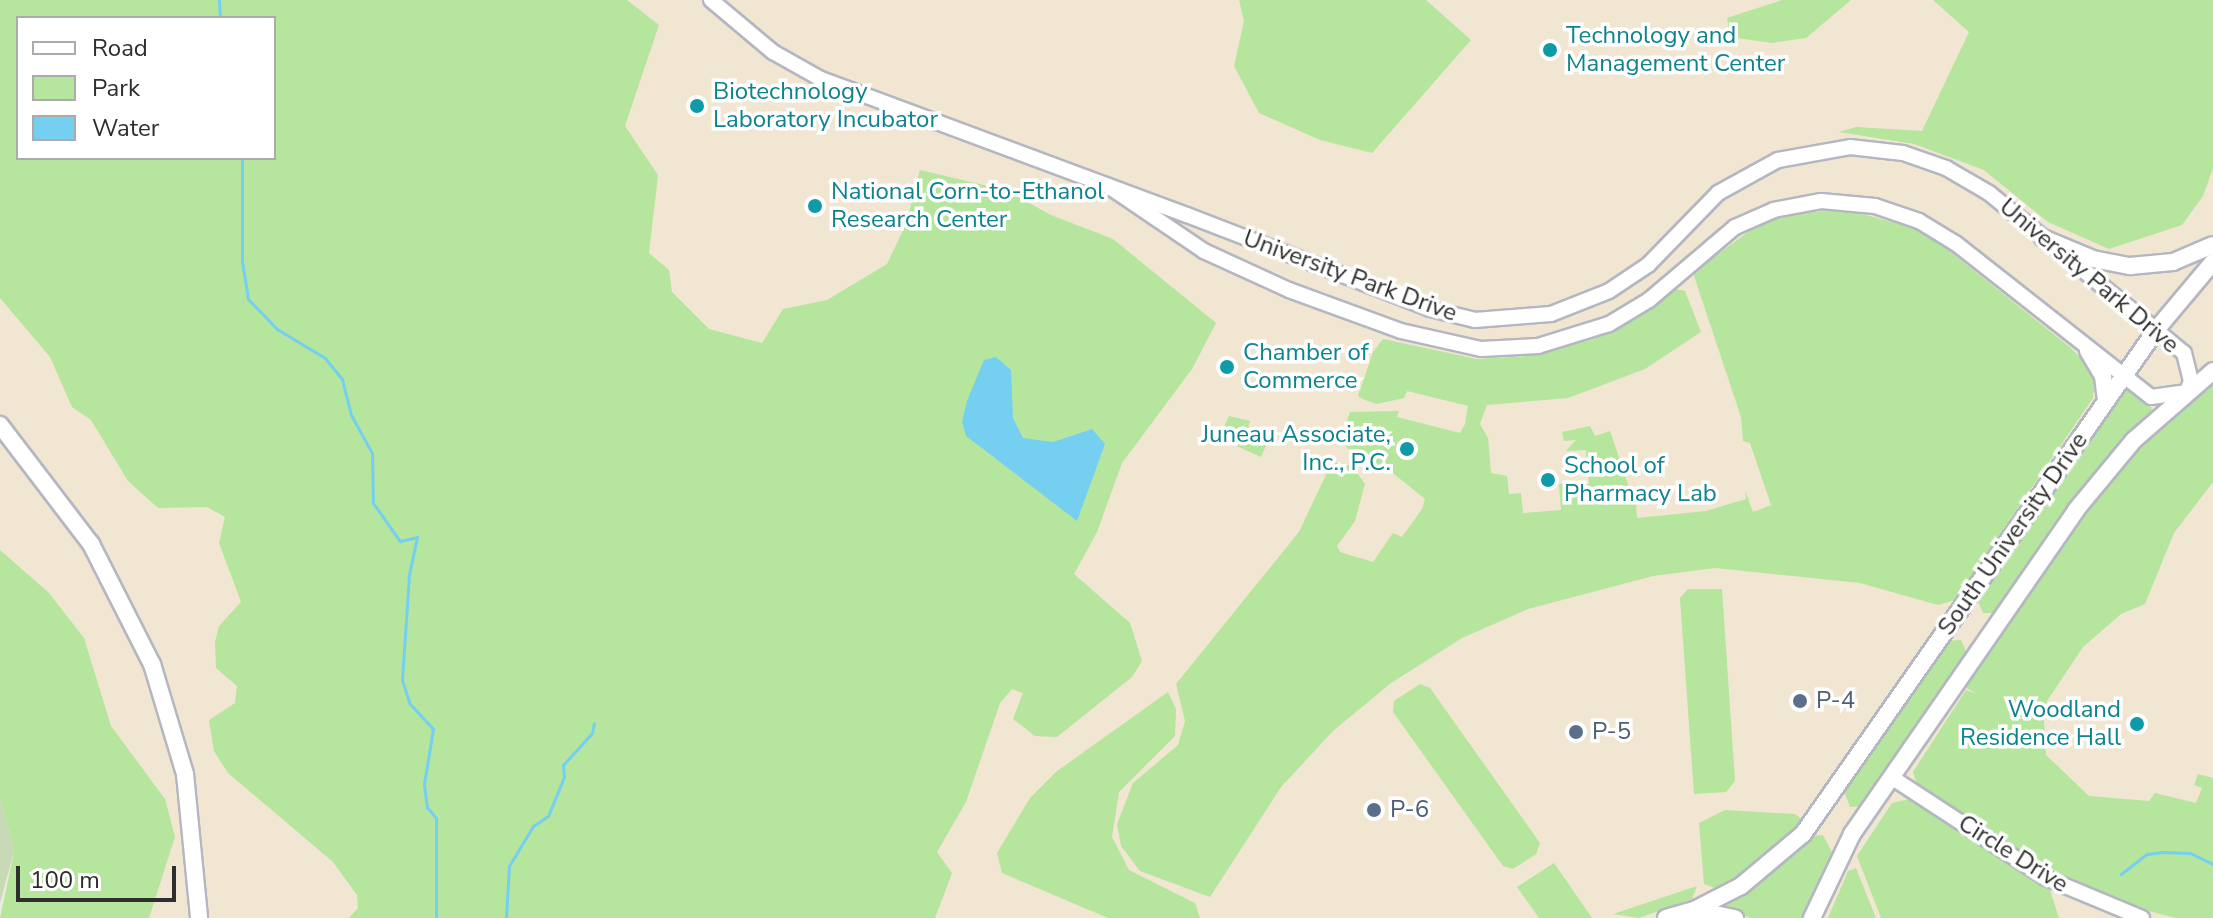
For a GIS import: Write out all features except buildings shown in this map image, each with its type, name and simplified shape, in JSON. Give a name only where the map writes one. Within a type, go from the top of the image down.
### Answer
[{"type":"main road","points":[[2043,238],[2093,259],[2130,266],[2173,262],[2213,245]]},
{"type":"main road","name":"South University Drive","points":[[1694,910],[1765,869],[1820,812],[2123,376],[2156,330],[2213,262]]},
{"type":"main road","points":[[2088,351],[2103,376],[2106,401]]},
{"type":"main road","name":"South University Drive","points":[[1812,918],[1847,842],[2076,510],[2134,440],[2213,371]]},
{"type":"main road","points":[[0,425],[91,544],[152,664],[185,774],[199,918]]},
{"type":"main road","points":[[1666,918],[1694,910],[1735,918]]},
{"type":"street","name":"University Park Drive","points":[[711,0],[773,52],[821,79],[1108,186],[1430,309],[1475,320],[1525,319],[1589,301],[1648,265],[1736,181],[1778,160],[1823,149],[1878,148],[1946,168],[1989,193],[2184,353],[2192,373],[2187,392],[2151,397],[2088,351],[1955,243],[1919,221],[1875,206],[1821,201],[1774,210],[1735,227],[1649,300],[1609,324],[1538,346],[1481,349],[1401,331],[1289,290],[1204,251],[1108,186]]},
{"type":"street","name":"Circle Drive","points":[[1891,777],[2046,878],[2142,918]]},
{"type":"shaded area","points":[[0,0],[2213,0],[2213,918],[0,918],[14,852],[0,798]]},
{"type":"green space","points":[[0,0],[627,0],[659,25],[625,126],[658,175],[649,253],[669,270],[672,292],[709,329],[762,343],[783,309],[827,300],[887,264],[906,224],[920,170],[1005,190],[1051,215],[1113,239],[1216,323],[1192,369],[1122,463],[1097,532],[1074,574],[1130,623],[1142,661],[1132,677],[1057,737],[1035,736],[1013,719],[1023,693],[1012,689],[1000,703],[966,802],[937,852],[952,873],[935,918],[349,918],[358,908],[357,895],[333,862],[228,773],[214,751],[209,720],[235,703],[237,686],[216,668],[215,642],[219,626],[241,602],[219,543],[225,517],[207,507],[158,508],[128,481],[91,420],[72,407],[50,357],[0,298]]},
{"type":"green space","points":[[1239,0],[1426,0],[1471,40],[1372,153],[1320,140],[1259,113],[1234,66],[1244,21]]},
{"type":"green space","points":[[1782,0],[1851,0],[1806,38],[1772,43],[1730,37],[1727,18]]},
{"type":"green space","points":[[1933,0],[2213,0],[2213,168],[2203,196],[2182,225],[2109,249],[2048,222],[1984,170],[1914,144],[1839,132],[1856,127],[1922,131],[1969,32]]},
{"type":"green space","points":[[1844,209],[1914,228],[1933,238],[2071,348],[2096,375],[2093,398],[1955,600],[1938,605],[1860,583],[1715,568],[1653,576],[1528,609],[1462,638],[1391,683],[1333,731],[1281,787],[1210,897],[1140,871],[1121,846],[1117,824],[1133,783],[1178,745],[1185,721],[1176,684],[1299,532],[1332,462],[1352,466],[1365,484],[1355,521],[1337,546],[1340,552],[1373,562],[1393,533],[1402,537],[1422,509],[1425,499],[1384,466],[1376,471],[1340,442],[1350,412],[1399,411],[1397,417],[1460,433],[1465,424],[1468,406],[1407,391],[1404,398],[1377,404],[1358,396],[1373,352],[1383,339],[1477,359],[1528,356],[1594,339],[1676,289],[1685,291],[1701,332],[1645,369],[1568,398],[1487,405],[1480,424],[1488,438],[1491,473],[1507,476],[1509,494],[1521,493],[1523,513],[1561,510],[1559,484],[1589,484],[1586,450],[1566,451],[1576,440],[1564,441],[1562,432],[1590,426],[1595,436],[1610,431],[1629,487],[1635,489],[1637,518],[1706,511],[1746,499],[1745,490],[1753,512],[1771,505],[1750,443],[1743,441],[1741,417],[1693,273],[1756,226],[1784,215]]},
{"type":"green space","points":[[2213,372],[2213,482],[2174,533],[2145,604],[2121,614],[2083,647],[2047,701],[2044,720],[2046,755],[2089,796],[2149,801],[2155,793],[2196,803],[2202,788],[2194,785],[2198,774],[2213,778],[2213,918],[2176,918],[2129,906],[2051,873],[1918,787],[1913,772],[1966,690],[1976,694],[1958,682],[2108,470]]},
{"type":"green space","points":[[2125,388],[2152,408],[2150,414],[2102,465],[1996,613],[1983,613],[1977,599]]},
{"type":"green space","points":[[1229,416],[1250,421],[1247,431],[1269,439],[1261,457],[1219,438]]},
{"type":"green space","points":[[0,550],[49,593],[84,638],[111,726],[165,799],[175,837],[149,918],[0,918],[14,852],[0,798]]},
{"type":"green space","points":[[1688,589],[1722,589],[1735,781],[1726,792],[1694,794],[1680,598]]},
{"type":"green space","points":[[1961,640],[1968,656],[1864,806],[1850,807],[1844,791],[1947,641]]},
{"type":"green space","points":[[1420,684],[1430,688],[1540,843],[1536,854],[1513,869],[1503,866],[1393,712],[1394,701]]},
{"type":"green space","points":[[1168,692],[1176,709],[1175,736],[1119,792],[1112,837],[1129,870],[1195,903],[1200,918],[1108,918],[1002,873],[997,853],[1030,798],[1057,771]]},
{"type":"green space","points":[[0,798],[14,852],[0,903]]},
{"type":"green space","points":[[1909,799],[2050,890],[2059,918],[1881,918],[1857,856],[1892,803]]},
{"type":"green space","points":[[1725,810],[1795,814],[1803,820],[1762,863],[1715,888],[1704,884],[1699,823]]},
{"type":"green space","points":[[1823,835],[1833,854],[1806,918],[1751,918],[1720,908],[1792,856],[1811,836]]},
{"type":"green space","points":[[1554,863],[1592,918],[1539,918],[1517,887]]},
{"type":"green space","points":[[1856,868],[1876,918],[1828,918],[1848,871]]},
{"type":"green space","points":[[1697,886],[1692,899],[1639,918],[1613,914]]},
{"type":"water","points":[[996,357],[1011,370],[1013,418],[1023,438],[1053,442],[1092,429],[1105,444],[1077,521],[966,436],[962,422],[967,401],[984,360]]},
{"type":"waterway","points":[[219,0],[220,16]]},
{"type":"waterway","points":[[242,160],[242,261],[248,299],[277,329],[325,358],[342,379],[351,415],[372,453],[373,503],[400,541],[417,537],[409,576],[402,680],[410,704],[433,729],[424,784],[427,807],[436,818],[436,918]]},
{"type":"waterway","points":[[506,918],[509,866],[533,826],[548,816],[564,777],[563,765],[592,733],[594,723]]},
{"type":"waterway","points":[[2121,874],[2147,854],[2163,852],[2190,853],[2213,864]]},
{"type":"place","name":"Technology and Management Center","points":[[1550,50]]},
{"type":"place","name":"Biotechnology Laboratory Incubator","points":[[697,106]]},
{"type":"place","name":"National Corn-to-Ethanol Research Center","points":[[815,206]]},
{"type":"place","name":"Chamber of Commerce","points":[[1227,367]]},
{"type":"place","name":"Juneau Associate, Inc., P.C.","points":[[1407,449]]},
{"type":"place","name":"School of Pharmacy Lab","points":[[1548,480]]},
{"type":"place","name":"P-4","points":[[1800,701]]},
{"type":"place","name":"Woodland Residence Hall","points":[[2137,724]]},
{"type":"place","name":"P-5","points":[[1576,732]]},
{"type":"place","name":"P-6","points":[[1374,810]]}]
